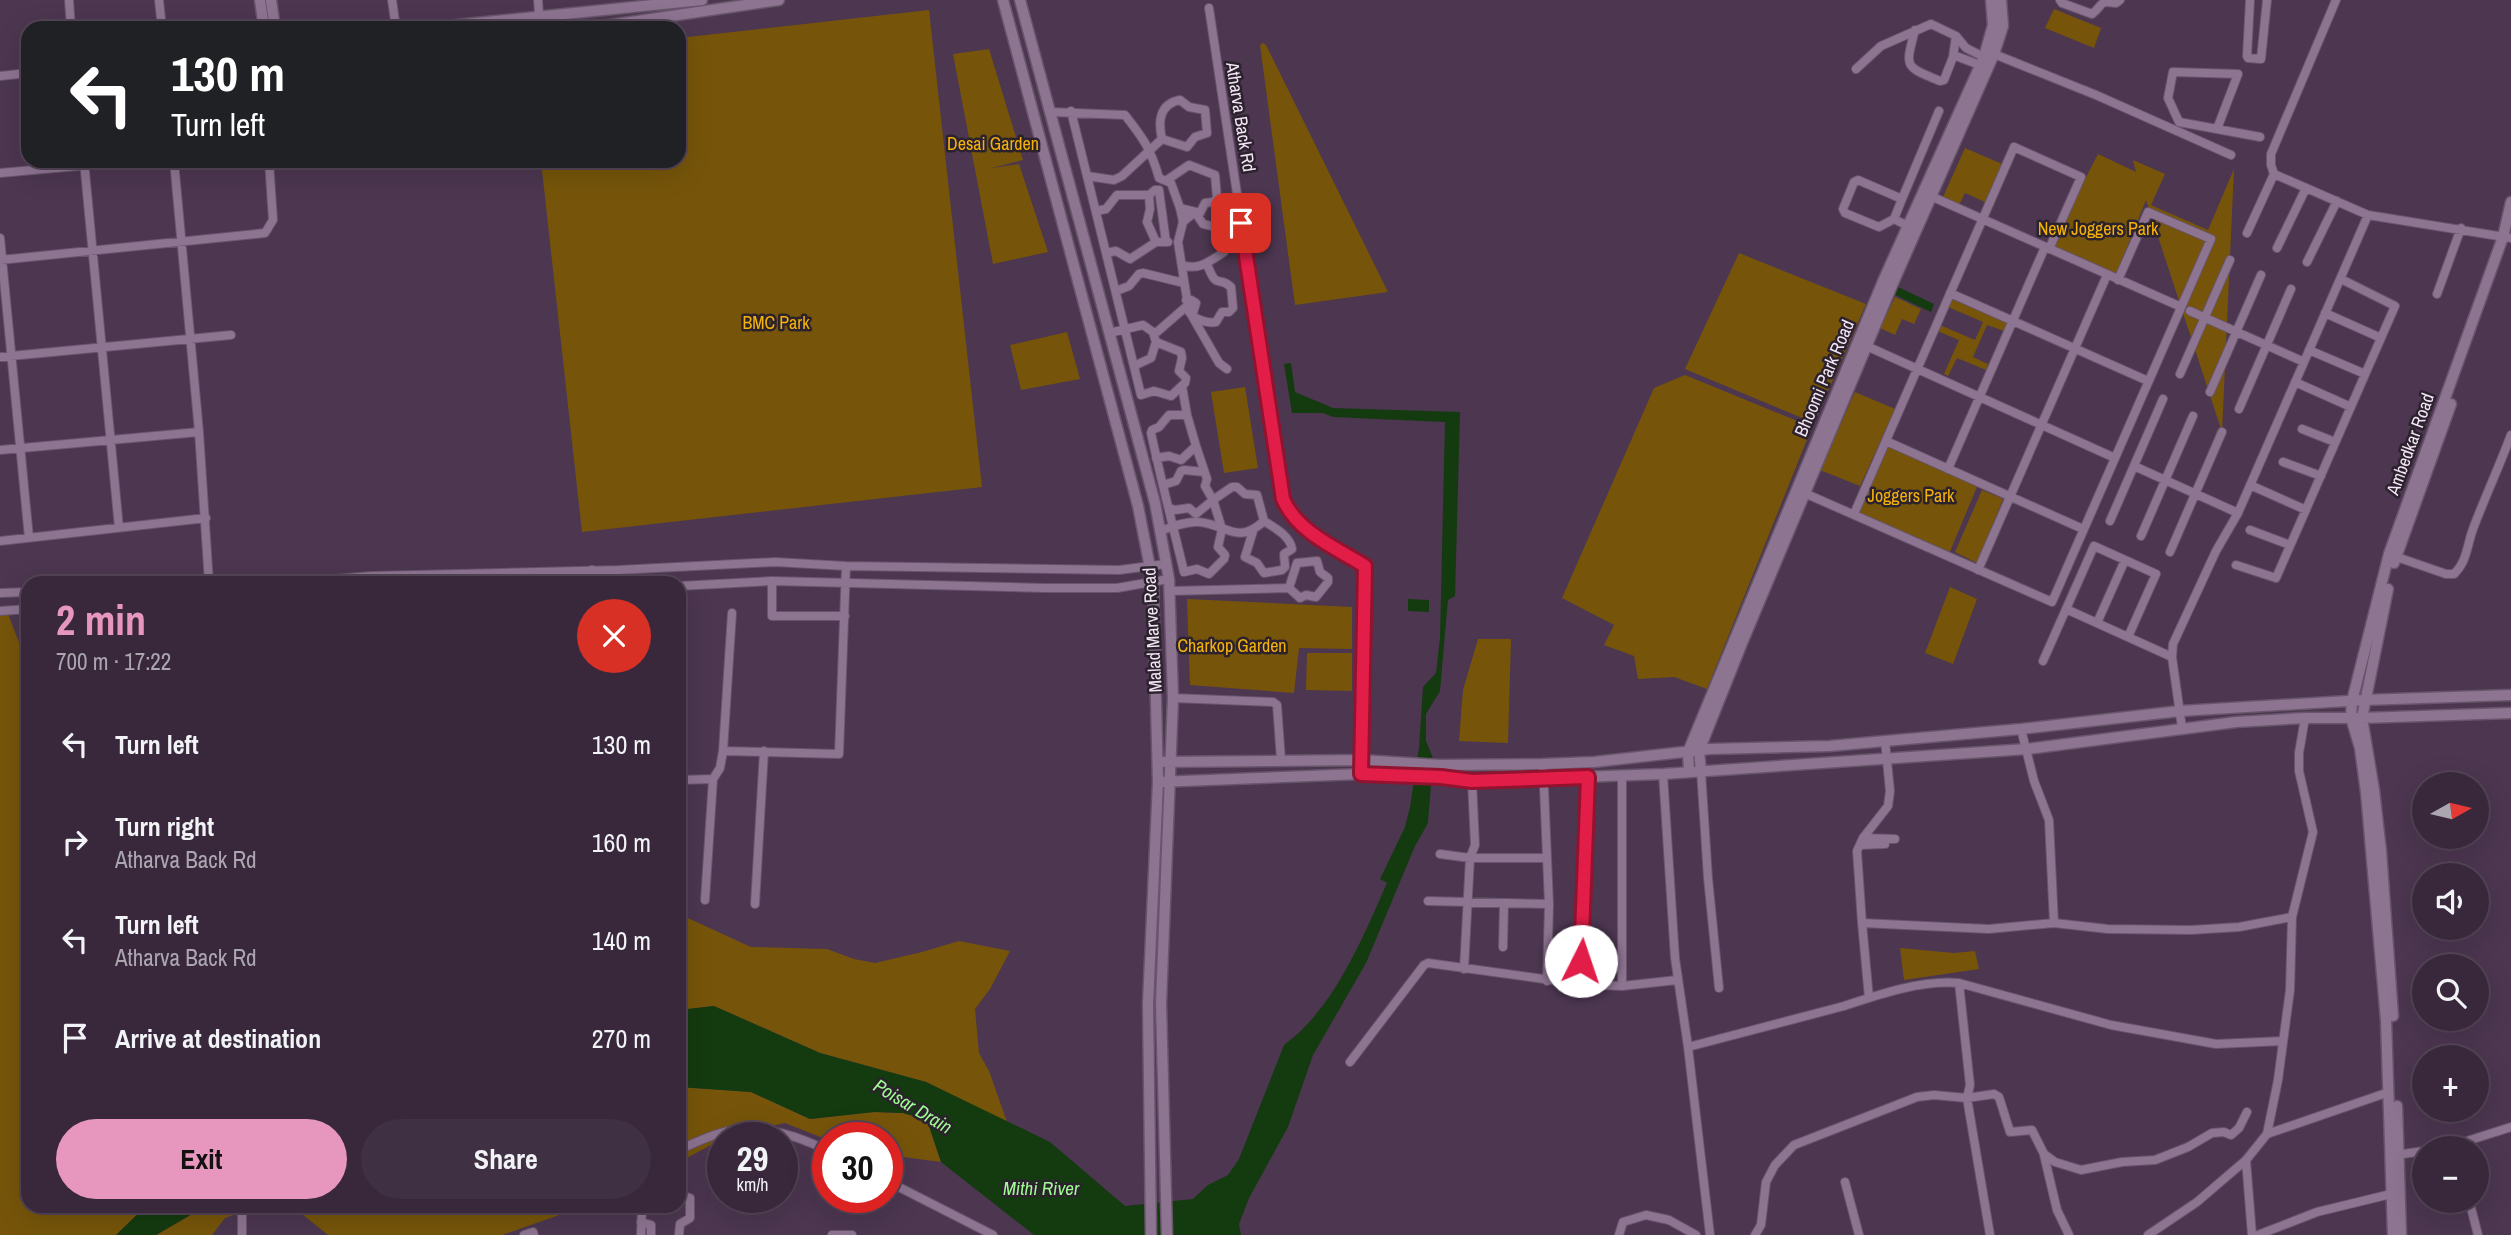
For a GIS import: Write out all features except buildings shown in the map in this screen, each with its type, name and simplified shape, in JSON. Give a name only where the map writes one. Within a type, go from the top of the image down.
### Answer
[{"type":"main road","points":[[260,0],[263,21]]},
{"type":"main road","points":[[271,0],[274,21]]},
{"type":"main road","points":[[552,21],[702,0]]},
{"type":"main road","points":[[641,21],[779,0]]},
{"type":"main road","name":"Malad Marve Road","points":[[1003,0],[1138,506],[1153,583],[1158,782],[1148,1004],[1151,1235]]},
{"type":"main road","name":"Malad Marve Road","points":[[1020,0],[1155,503],[1169,585],[1173,698],[1161,1003],[1167,1235]]},
{"type":"main road","name":"Bhoomi Park Road","points":[[1987,60],[1993,25],[1991,0]]},
{"type":"main road","name":"Bhoomi Park Road","points":[[1689,771],[1693,751],[1862,344],[2003,26],[2001,0]]},
{"type":"main road","points":[[1009,24],[1026,20]]},
{"type":"main road","points":[[1029,97],[1046,94]]},
{"type":"main road","name":"Ambedkar Road","points":[[2357,718],[2352,701],[2393,555],[2508,237],[2511,202]]},
{"type":"main road","name":"Ambedkar Road","points":[[2357,718],[2364,700],[2393,555]]},
{"type":"main road","points":[[1158,762],[1282,760],[1504,765],[1594,762],[1693,751],[1885,741],[2180,711],[2364,700],[2511,695]]},
{"type":"main road","points":[[1158,782],[1361,774],[1472,781],[1663,774],[2027,749],[2182,729],[2305,718],[2511,713]]},
{"type":"main road","points":[[2357,718],[2370,791],[2385,943],[2400,1235]]},
{"type":"main road","points":[[1693,751],[1702,771]]},
{"type":"main road","points":[[1504,765],[1505,780]]},
{"type":"main road","points":[[2391,1057],[2389,1092],[2393,1117]]},
{"type":"main road","points":[[2393,1235],[2396,1193]]},
{"type":"street","points":[[69,0],[70,21]]},
{"type":"street","points":[[159,0],[161,21]]},
{"type":"street","points":[[392,0],[395,21]]},
{"type":"street","points":[[538,0],[539,21]]},
{"type":"street","points":[[2060,0],[2092,14],[2101,3],[2116,3],[2120,0]]},
{"type":"street","points":[[2250,0],[2247,56],[2261,59],[2267,0]]},
{"type":"street","points":[[2336,0],[2272,154],[2270,165],[2274,174],[2368,215],[2508,237]]},
{"type":"street","points":[[684,1],[685,15]]},
{"type":"street","name":"Atharva Back Rd","points":[[1209,8],[1283,499],[1289,513],[1309,531],[1365,566],[1361,774]]},
{"type":"street","points":[[1856,69],[1881,46],[1931,24],[1956,36],[1966,48],[1987,60],[2096,95],[2231,155]]},
{"type":"street","points":[[1915,30],[1907,58],[1909,65],[1940,81],[1944,80],[1953,57],[1956,36]]},
{"type":"street","points":[[1953,57],[1987,60]]},
{"type":"street","points":[[2217,130],[2238,74],[2173,72],[2168,98],[2179,122],[2217,130],[2260,137]]},
{"type":"street","points":[[0,76],[21,74]]},
{"type":"street","points":[[1162,139],[1159,124],[1162,111],[1174,101],[1181,100],[1188,107],[1205,110],[1207,133],[1195,137],[1187,147],[1189,165]]},
{"type":"street","points":[[1051,111],[1125,115],[1151,150],[1159,178],[1171,183],[1180,208],[1183,222],[1178,242],[1187,303],[1219,363],[1227,369]]},
{"type":"street","points":[[1071,111],[1141,396],[1154,391],[1171,396],[1185,383],[1186,378],[1180,374],[1181,352],[1156,342]]},
{"type":"street","points":[[1902,199],[1858,180],[1854,182],[1843,209],[1845,213],[1879,227],[1894,219],[1939,111]]},
{"type":"street","points":[[2190,138],[2196,125]]},
{"type":"street","points":[[1087,176],[1114,180],[1122,176],[1162,139]]},
{"type":"street","points":[[1162,139],[1187,147]]},
{"type":"street","points":[[1854,514],[2014,147],[2081,177],[2012,321],[1948,469]]},
{"type":"street","points":[[1167,180],[1189,165]]},
{"type":"street","points":[[1180,208],[1199,213],[1205,203],[1213,202],[1217,198],[1215,175],[1189,165]]},
{"type":"street","points":[[0,173],[42,168]]},
{"type":"street","points":[[85,168],[119,528]]},
{"type":"street","points":[[175,168],[199,432],[209,576]]},
{"type":"street","points":[[1,260],[265,233],[273,220],[269,168]]},
{"type":"street","points":[[2247,233],[2274,174]]},
{"type":"street","points":[[2277,248],[2306,188]]},
{"type":"street","points":[[1096,211],[1106,209],[1117,195],[1149,195],[1159,190],[1161,242]]},
{"type":"street","points":[[1149,195],[1147,222],[1161,242]]},
{"type":"street","points":[[1928,196],[2179,306]]},
{"type":"street","points":[[2307,262],[2337,201]]},
{"type":"street","points":[[1183,222],[1195,212]]},
{"type":"street","points":[[1182,265],[1200,268],[1224,252],[1220,228],[1203,224],[1195,212]]},
{"type":"street","points":[[1801,492],[2052,602],[2179,306],[2211,239],[2148,212],[2118,280]]},
{"type":"street","points":[[2182,729],[2172,657],[2173,644],[2210,562],[2238,513],[2368,215]]},
{"type":"street","points":[[1894,219],[1913,228]]},
{"type":"street","points":[[2437,294],[2461,228]]},
{"type":"street","points":[[0,238],[29,538]]},
{"type":"street","points":[[1106,253],[1116,251],[1130,259],[1161,242],[1178,242]]},
{"type":"street","points":[[2180,373],[2230,260]]},
{"type":"street","points":[[1192,316],[1211,323],[1216,322],[1222,312],[1229,313],[1233,308],[1231,287],[1212,278],[1207,264]]},
{"type":"street","points":[[1116,291],[1129,286],[1143,273],[1184,283]]},
{"type":"street","points":[[1978,570],[2107,275]]},
{"type":"street","points":[[2210,392],[2261,275]]},
{"type":"street","points":[[2235,565],[2276,578],[2395,306],[2341,279]]},
{"type":"street","points":[[2239,409],[2291,289]]},
{"type":"street","points":[[1950,293],[2148,381]]},
{"type":"street","points":[[1153,332],[1157,332],[1187,303]]},
{"type":"street","points":[[2190,311],[2304,362]]},
{"type":"street","points":[[2325,313],[2381,338]]},
{"type":"street","points":[[1109,332],[1143,324],[1153,332],[1156,342],[1151,358],[1134,366]]},
{"type":"street","points":[[0,357],[231,335]]},
{"type":"street","points":[[1862,344],[2115,458]]},
{"type":"street","points":[[2309,350],[2365,374]]},
{"type":"street","points":[[2295,382],[2351,407]]},
{"type":"street","points":[[1182,386],[1187,415],[1207,479],[1205,486],[1223,529],[1217,545],[1225,555],[1209,574],[1197,569],[1184,572]]},
{"type":"street","points":[[1167,396],[1169,415],[1159,428],[1151,433],[1187,591]]},
{"type":"street","points":[[2110,521],[2163,400]]},
{"type":"street","points":[[1169,415],[1187,415]]},
{"type":"street","points":[[2141,536],[2193,416]]},
{"type":"street","points":[[2302,429],[2335,442]]},
{"type":"street","points":[[0,450],[199,432]]},
{"type":"street","points":[[2170,552],[2222,432]]},
{"type":"street","points":[[2393,555],[2446,574],[2454,574],[2460,569],[2511,435]]},
{"type":"street","points":[[1886,441],[2084,529]]},
{"type":"street","points":[[1156,458],[1168,456],[1181,460],[1196,446]]},
{"type":"street","points":[[2283,462],[2320,476]]},
{"type":"street","points":[[2134,467],[2238,513]]},
{"type":"street","points":[[1163,485],[1176,481],[1184,470],[1204,472]]},
{"type":"street","points":[[2249,485],[2306,510]]},
{"type":"street","points":[[1169,508],[1189,508],[1196,514],[1232,487],[1237,487],[1245,494],[1257,495],[1264,521],[1279,530],[1292,544],[1292,549],[1284,554],[1285,567],[1264,573],[1257,563],[1245,558],[1253,531],[1264,521]]},
{"type":"street","points":[[0,541],[206,518]]},
{"type":"street","points":[[1160,531],[1197,522],[1236,533],[1253,531]]},
{"type":"street","points":[[2250,530],[2290,545]]},
{"type":"street","points":[[2043,661],[2094,547],[2156,574],[2129,637]]},
{"type":"street","points":[[2097,623],[2125,560]]},
{"type":"street","points":[[686,586],[772,580],[928,586],[1117,588],[1153,583],[1187,591],[1282,588],[1300,598],[1306,595],[1316,597],[1328,582],[1328,578],[1322,575],[1317,561],[1301,561],[1297,563],[1282,588]]},
{"type":"street","points":[[372,576],[775,562],[846,566],[1119,570],[1166,564]]},
{"type":"street","points":[[723,751],[839,754],[846,566]]},
{"type":"street","points":[[876,584],[877,566]]},
{"type":"street","points":[[928,586],[929,567]]},
{"type":"street","points":[[592,570],[592,576]]},
{"type":"street","points":[[1278,571],[1282,588]]},
{"type":"street","points":[[772,580],[772,616],[845,616]]},
{"type":"street","points":[[0,593],[21,592]]},
{"type":"street","points":[[2066,609],[2172,657]]},
{"type":"street","points":[[0,611],[21,610]]},
{"type":"street","points":[[705,900],[713,779],[720,768],[723,751],[732,613]]},
{"type":"street","points":[[1173,698],[1273,702],[1277,705],[1282,760]]},
{"type":"street","points":[[2148,1235],[2197,1202],[2246,1160],[2267,1135],[2290,990],[2292,917],[2313,832],[2299,771],[2305,718]]},
{"type":"street","points":[[2021,729],[2034,781],[2049,820],[2054,923]]},
{"type":"street","points":[[1869,998],[1857,851],[1888,806],[1890,791],[1885,741]]},
{"type":"street","points":[[755,904],[764,751]]},
{"type":"street","points":[[1543,764],[1549,904],[1547,981]]},
{"type":"street","points":[[1702,771],[1708,878],[1719,988]]},
{"type":"street","points":[[1663,774],[1677,980],[1682,995],[1710,1235]]},
{"type":"street","points":[[1622,776],[1622,986]]},
{"type":"street","points":[[1580,984],[1588,777]]},
{"type":"street","points":[[686,780],[713,779]]},
{"type":"street","points":[[1464,969],[1470,858],[1475,845],[1472,781]]},
{"type":"street","points":[[1862,841],[1894,842]]},
{"type":"street","points":[[1440,854],[1470,858],[1547,858]]},
{"type":"street","points":[[1428,901],[1549,904]]},
{"type":"street","points":[[1503,947],[1504,903]]},
{"type":"street","points":[[1862,923],[1989,929],[2054,923],[2108,929],[2191,930],[2239,927],[2292,917]]},
{"type":"street","points":[[1350,1062],[1428,963],[1580,984],[1622,986],[1677,980]]},
{"type":"street","points":[[1688,1047],[1937,982],[1959,984],[2111,1025],[2216,1044],[2284,1041]]},
{"type":"street","points":[[1959,984],[1970,1085],[1967,1098],[1990,1235]]},
{"type":"street","points":[[2267,1135],[2389,1092]]},
{"type":"street","points":[[1755,1235],[1761,1225],[1766,1182],[1775,1165],[1794,1145],[1917,1097],[1934,1095],[1967,1098],[1994,1094],[1999,1097],[2010,1132],[2032,1130],[2044,1154],[2057,1210],[2069,1235]]},
{"type":"street","points":[[2044,1154],[2055,1162],[2081,1170],[2122,1162],[2155,1160],[2188,1147],[2212,1133],[2224,1132],[2231,1135],[2239,1128],[2247,1112]]},
{"type":"street","points":[[2483,1136],[2511,1126]]},
{"type":"street","points":[[686,1147],[741,1129],[777,1132],[812,1143]]},
{"type":"street","points":[[2395,1155],[2412,1153]]},
{"type":"street","points":[[2246,1160],[2255,1235],[2317,1212],[2396,1193]]},
{"type":"street","points":[[1845,1182],[1858,1235]]},
{"type":"street","points":[[903,1189],[993,1235]]},
{"type":"street","points":[[679,1235],[680,1224],[690,1218],[690,1198],[686,1197]]},
{"type":"street","points":[[242,1235],[243,1213]]},
{"type":"street","points":[[641,1235],[642,1213]]},
{"type":"street","points":[[2472,1213],[2478,1235]]},
{"type":"street","points":[[1619,1235],[1623,1222],[1646,1215],[1669,1220],[1696,1235]]},
{"type":"street","points":[[641,1222],[650,1225],[651,1235]]},
{"type":"street","points":[[524,1235],[533,1232],[534,1235]]},
{"type":"street","points":[[832,1235],[852,1235]]},
{"type":"green space","points":[[2054,9],[2101,28],[2094,48],[2045,28]]},
{"type":"green space","name":"BMC Park","points":[[929,10],[982,487],[582,532],[542,168],[686,168],[686,37]]},
{"type":"green space","points":[[1263,43],[1388,292],[1295,305],[1260,45]]},
{"type":"green space","name":"Desai Garden","points":[[989,49],[1023,160],[992,168],[1019,164],[1048,252],[993,264],[953,54]]},
{"type":"green space","points":[[1965,148],[2002,164],[1985,202],[1965,193],[1959,205],[1943,197]]},
{"type":"green space","name":"New Joggers Park","points":[[2098,154],[2136,172],[2133,160],[2165,174],[2151,205],[2208,230],[2234,169],[2222,432],[2146,200],[2116,274],[2049,249]]},
{"type":"green space","points":[[1739,253],[1866,304],[1814,423],[1685,369]]},
{"type":"green space","points":[[1895,297],[1921,309],[1914,324],[1902,319],[1895,335],[1880,328]]},
{"type":"green space","points":[[1952,299],[2007,323],[2004,331],[1987,325],[1973,357],[1988,364],[1986,370],[1957,358],[1948,376],[1944,374],[1959,340],[1937,331],[1940,325],[1975,340],[1983,322],[1948,307]]},
{"type":"green space","points":[[1067,332],[1080,379],[1021,390],[1010,345]]},
{"type":"green space","points":[[1685,375],[1812,427],[1707,689],[1674,677],[1638,679],[1634,656],[1604,645],[1614,625],[1562,598],[1654,388]]},
{"type":"green space","points":[[1245,387],[1258,468],[1224,473],[1211,392]]},
{"type":"green space","points":[[1855,392],[1895,409],[1860,486],[1820,470]]},
{"type":"green space","name":"Joggers Park","points":[[1888,442],[1979,482],[1949,554],[1856,515]]},
{"type":"green space","points":[[1982,490],[2003,499],[1977,563],[1955,552]]},
{"type":"green space","points":[[1950,587],[1977,599],[1953,664],[1925,653]]},
{"type":"green space","name":"Charkop Garden","points":[[1187,599],[1352,607],[1352,649],[1299,648],[1294,693],[1190,685]]},
{"type":"green space","points":[[0,610],[7,611],[21,648],[21,1213],[139,1213],[116,1235],[0,1235]]},
{"type":"green space","points":[[1478,639],[1511,639],[1508,743],[1459,741],[1463,690]]},
{"type":"green space","points":[[1307,653],[1352,653],[1352,691],[1306,690]]},
{"type":"green space","points":[[686,917],[751,947],[827,949],[875,963],[959,941],[1010,951],[990,989],[975,1009],[979,1053],[989,1071],[1007,1122],[926,1082],[820,1053],[714,1006],[686,1009]]},
{"type":"green space","points":[[1900,948],[1954,953],[1975,951],[1979,969],[1904,980]]},
{"type":"green space","points":[[686,1087],[751,1092],[810,1119],[874,1112],[903,1113],[927,1120],[941,1162],[903,1157],[903,1122],[812,1122],[812,1134],[798,1128],[798,1122],[707,1122],[707,1147],[686,1158]]},
{"type":"green space","points":[[194,1213],[238,1213],[225,1218],[212,1235],[156,1235]]},
{"type":"green space","points":[[301,1213],[565,1213],[502,1235],[328,1235]]},
{"type":"water","points":[[1898,287],[1934,304],[1931,312],[1895,295]]},
{"type":"water","name":"Mithi River","points":[[1291,363],[1295,392],[1333,408],[1460,412],[1455,596],[1448,600],[1440,691],[1426,714],[1426,741],[1433,758],[1428,823],[1415,846],[1366,963],[1313,1055],[1288,1127],[1249,1198],[1239,1224],[1241,1235],[1034,1235],[941,1162],[927,1120],[903,1113],[874,1112],[810,1119],[751,1092],[686,1087],[686,1009],[714,1006],[820,1053],[926,1082],[1050,1142],[1125,1206],[1193,1199],[1208,1185],[1228,1175],[1239,1159],[1284,1045],[1302,1030],[1332,992],[1357,948],[1387,883],[1380,879],[1405,827],[1410,807],[1419,748],[1423,687],[1436,673],[1440,638],[1445,422],[1292,413],[1284,364]]},
{"type":"water","points":[[1408,599],[1429,600],[1429,612],[1408,611]]},
{"type":"water","points":[[139,1213],[194,1213],[156,1235],[116,1235]]},
{"type":"route","points":[[1241,223],[1283,499],[1289,513],[1309,531],[1365,566],[1361,774],[1472,781],[1588,777],[1581,961]]},
{"type":"water label","name":"Poisar Drain","points":[[913,1106]]}]
